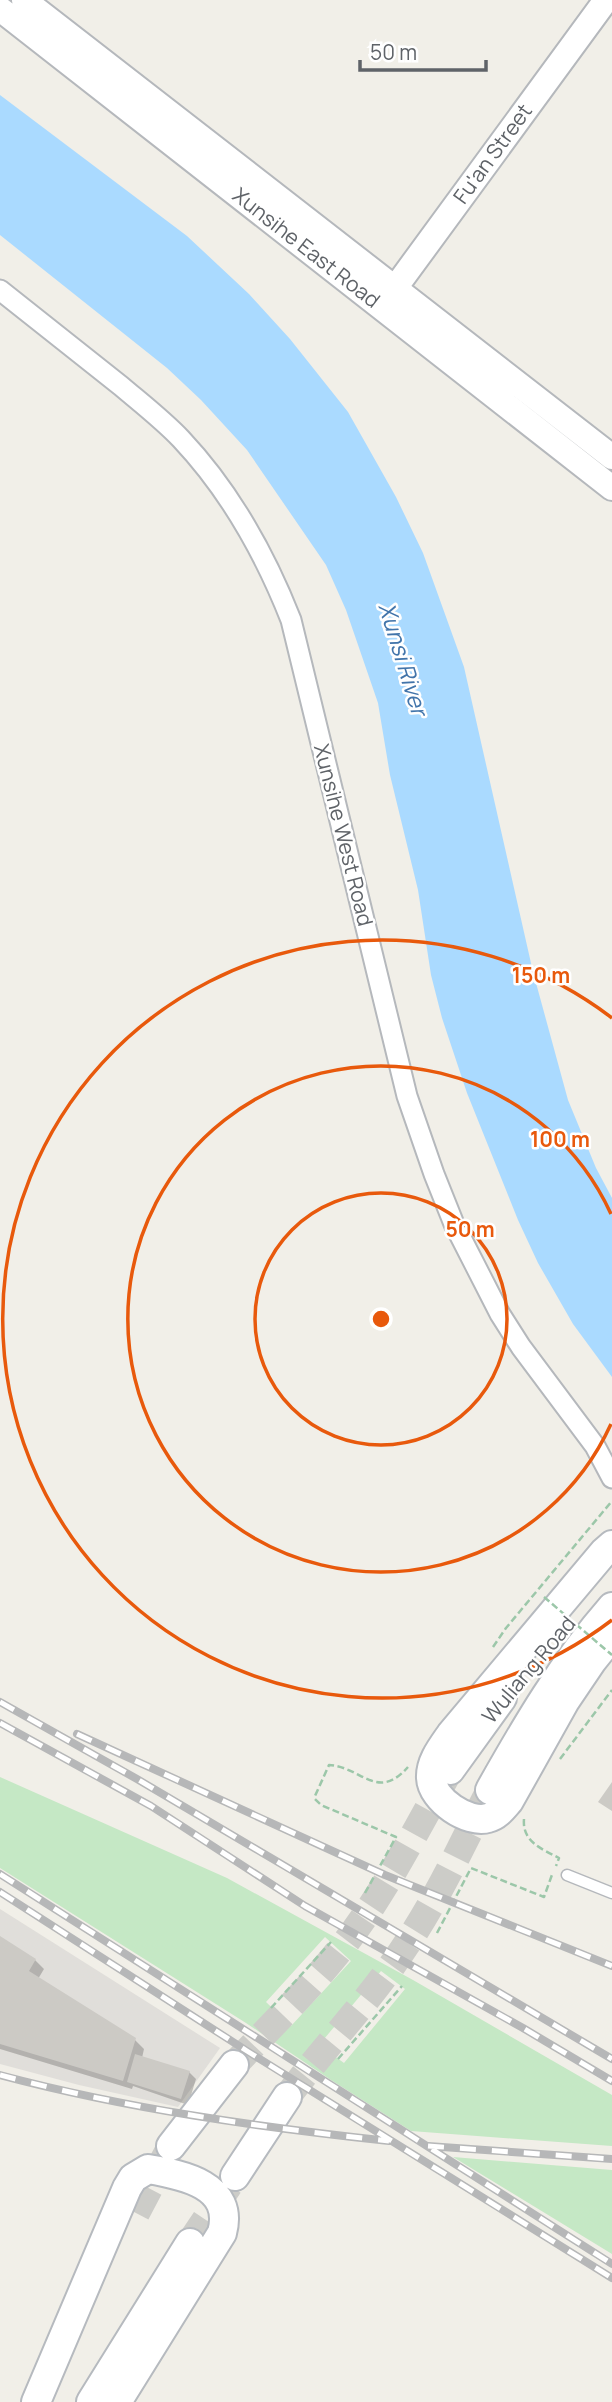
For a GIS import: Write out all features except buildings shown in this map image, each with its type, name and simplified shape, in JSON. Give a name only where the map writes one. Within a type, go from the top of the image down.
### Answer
[{"type":"main road","points":[[610,1552],[451,1734],[435,1761],[431,1774],[434,1790],[440,1800],[477,1819],[496,1815],[509,1801],[579,1678],[612,1636]]},
{"type":"main road","name":"Wuliang Road","points":[[450,1770],[610,1552]]},
{"type":"main road","name":"Wuliang Road","points":[[490,1790],[553,1685],[612,1607]]},
{"type":"main road","points":[[171,2146],[234,2065]]},
{"type":"main road","points":[[235,2176],[287,2097]]},
{"type":"main road","points":[[36,2402],[133,2178],[148,2169],[174,2173],[200,2182],[209,2189],[224,2209],[225,2222],[222,2233],[117,2402]]},
{"type":"main road","points":[[54,2402],[135,2213]]},
{"type":"main road","points":[[91,2402],[190,2243]]},
{"type":"street","name":"Xunsihe East Road","points":[[24,0],[393,301],[612,488]]},
{"type":"street","name":"Fu'an Street","points":[[393,301],[606,0]]},
{"type":"street","name":"Xunsihe East Road","points":[[0,9],[393,301],[612,457]]},
{"type":"street","name":"Fu'an Street","points":[[393,301],[612,20]]},
{"type":"street","name":"Xunsihe West Road","points":[[0,290],[117,383],[180,438],[232,504],[265,559],[291,620],[407,1096],[433,1174],[465,1246],[500,1314],[521,1347],[595,1446],[612,1478]]},
{"type":"street","name":"Xunsihe West Road","points":[[595,1446],[612,1457]]},
{"type":"lane","points":[[567,1875],[612,1893]]},
{"type":"path","points":[[544,1597],[612,1655]]},
{"type":"path","points":[[557,1764],[612,1690]]},
{"type":"path","points":[[437,1933],[471,1868],[544,1897],[559,1858],[530,1840],[524,1828],[526,1813]]},
{"type":"path","points":[[271,2008],[331,1942]]},
{"type":"path","points":[[338,2059],[402,1986]]},
{"type":"shaded area","points":[[0,1909],[220,2048],[178,2107],[0,2064]]},
{"type":"green space","points":[[0,1777],[227,1878],[413,1980],[612,2095],[612,2146],[411,2131],[0,1868]],"holes":[[[325,1937],[351,1961],[291,2026],[266,2002]],[[381,1971],[405,1989],[344,2063],[319,2045]]]},
{"type":"green space","points":[[453,2157],[612,2170],[612,2254]]},
{"type":"water","name":"Xunsi River","points":[[0,95],[187,236],[249,294],[290,339],[348,412],[396,497],[423,553],[464,667],[533,972],[568,1100],[596,1168],[612,1198],[612,1377],[573,1324],[538,1263],[467,1093],[431,975],[418,890],[390,775],[378,703],[346,610],[326,565],[247,450],[201,400],[167,368],[0,235]]},
{"type":"tunnel","points":[[234,2065],[320,1974],[361,1922],[448,1773]]},
{"type":"tunnel","points":[[287,2097],[406,1945],[440,1888],[490,1790]]},
{"type":"tunnel","points":[[136,2213],[168,2152]]},
{"type":"tunnel","points":[[190,2243],[229,2185]]},
{"type":"railway","points":[[0,1702],[137,1779],[612,2059]]},
{"type":"railway","points":[[0,1723],[151,1806],[305,1906],[612,2081]]},
{"type":"railway","points":[[77,1734],[385,1875],[612,1966]]},
{"type":"railway","points":[[0,1874],[612,2264]]},
{"type":"railway","points":[[0,1892],[247,2051],[612,2278]]},
{"type":"railway","points":[[0,2075],[145,2107],[291,2130],[389,2141]]},
{"type":"railway","points":[[428,2146],[612,2159]]}]
